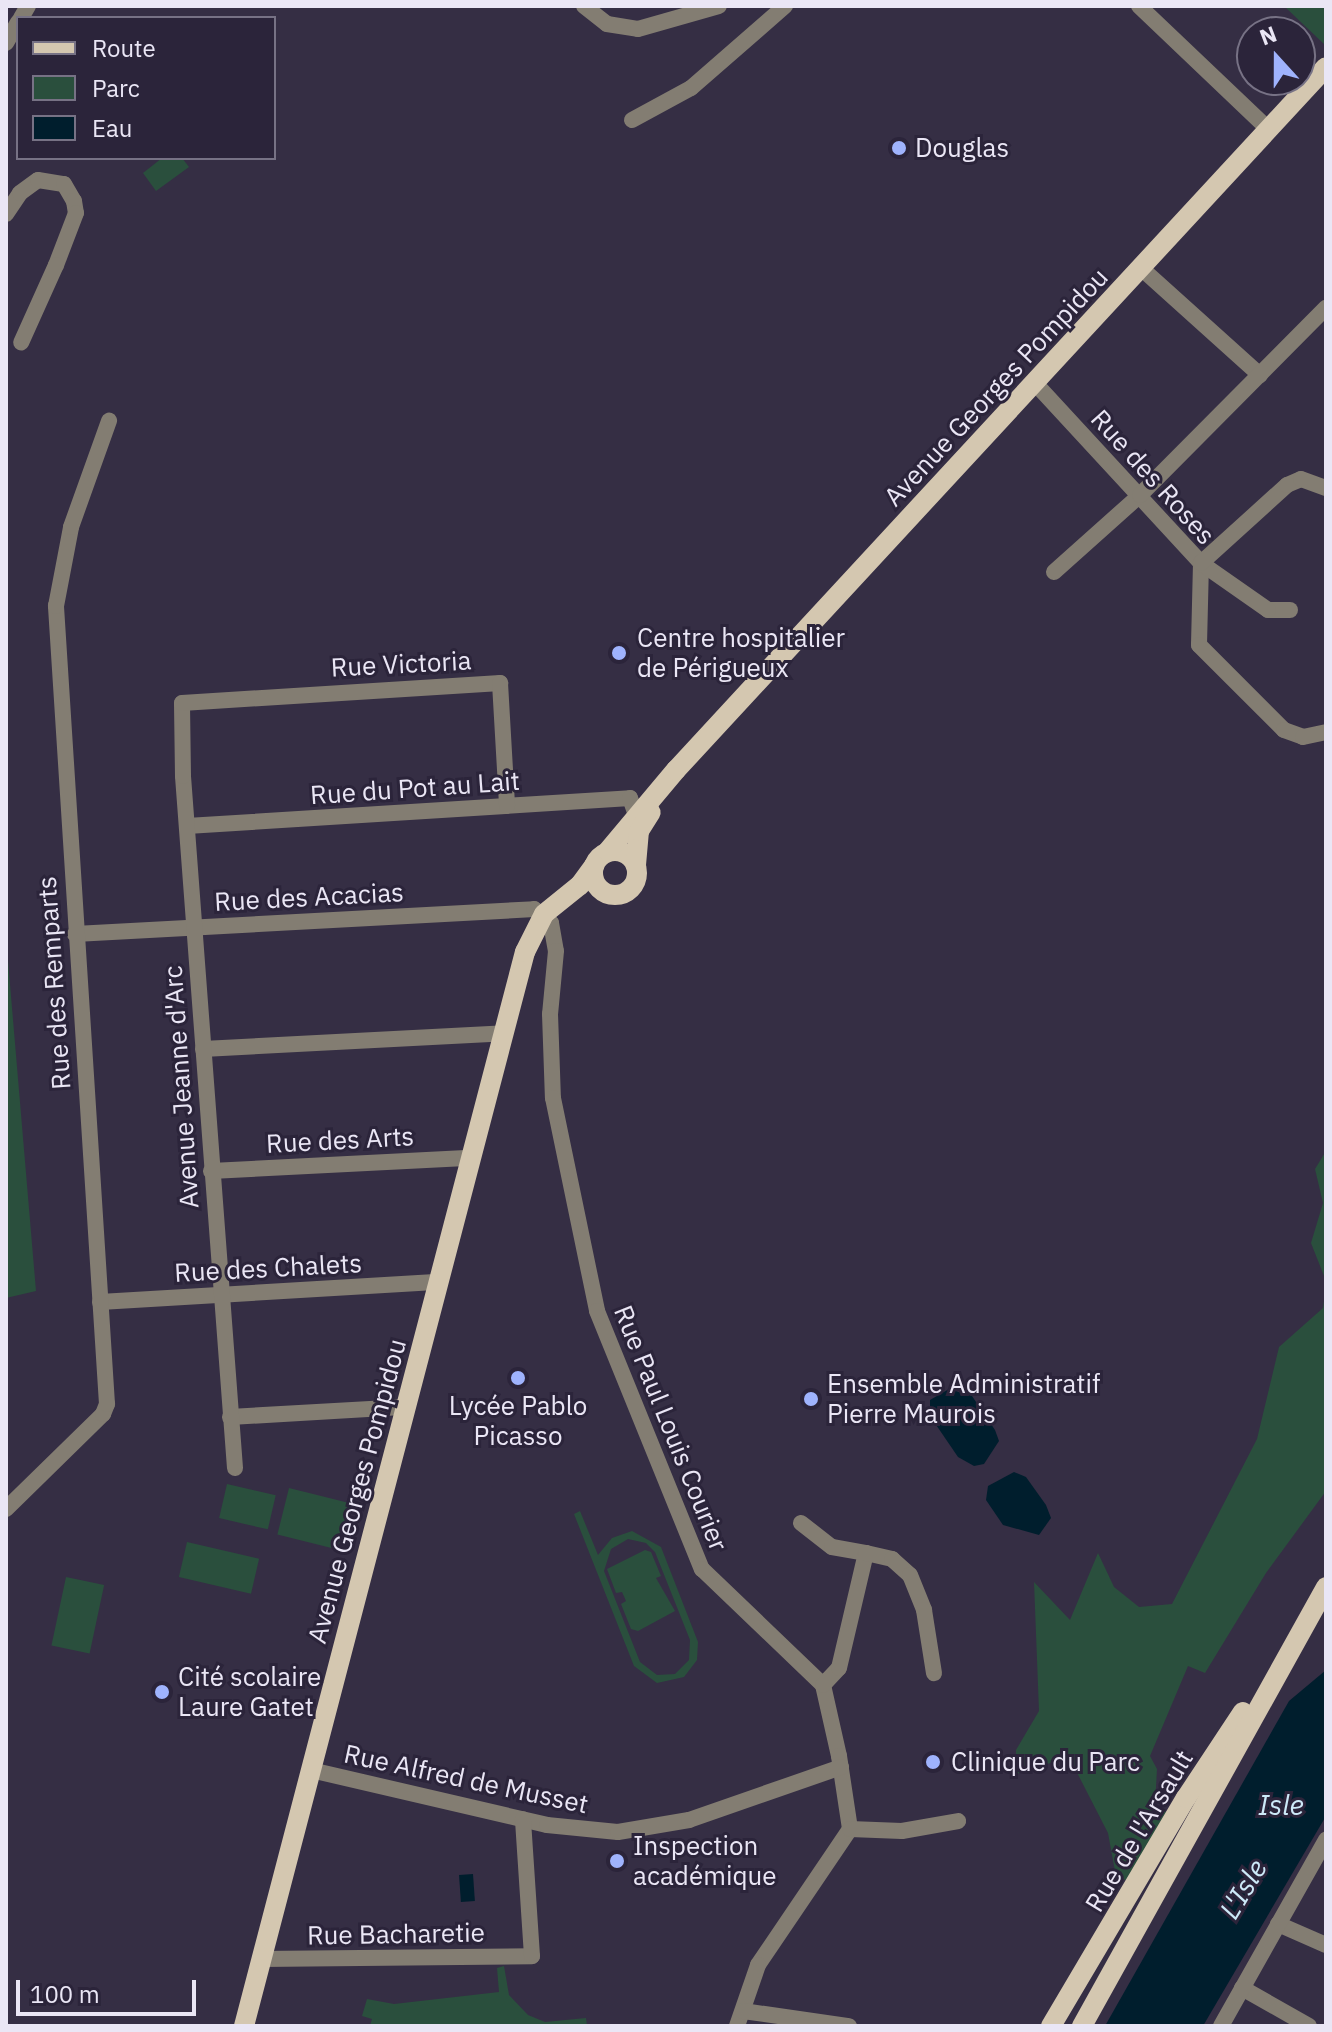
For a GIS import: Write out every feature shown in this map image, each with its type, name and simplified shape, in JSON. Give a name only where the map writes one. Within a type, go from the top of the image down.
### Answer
[{"type":"main road","name":"Avenue Georges Pompidou","points":[[244,2026],[531,933],[580,885],[636,815],[1326,67]]},
{"type":"main road","name":"Avenue Georges Pompidou","points":[[636,865],[639,831],[705,743]]},
{"type":"main road","points":[[627,854],[636,865],[635,883],[628,891],[618,895],[602,891],[593,879],[601,859],[627,854]]},
{"type":"main road","name":"Avenue Georges Pompidou","points":[[547,919],[573,902],[602,891]]},
{"type":"main road","points":[[1082,2026],[1197,1793],[1210,1773],[1221,1778],[1277,1667],[1326,1587]]},
{"type":"main road","name":"Rue de l'Arsault","points":[[1051,2026],[1277,1667]]},
{"type":"street","points":[[584,6],[607,24],[638,29],[719,6]]},
{"type":"street","points":[[632,120],[691,88],[785,6]]},
{"type":"street","points":[[1139,6],[1269,130]]},
{"type":"street","points":[[6,43],[15,20]]},
{"type":"street","points":[[6,214],[20,193],[38,180],[64,184],[74,201],[76,213],[21,343]]},
{"type":"street","points":[[1141,268],[1260,375]]},
{"type":"street","points":[[1054,572],[1140,495],[1326,308]]},
{"type":"street","name":"Rue des Roses","points":[[1034,382],[1201,563],[1199,645],[1284,730],[1303,737],[1326,732]]},
{"type":"street","name":"Rue des Remparts","points":[[6,1509],[103,1414],[107,1404],[75,934],[57,585],[109,421]]},
{"type":"street","points":[[1290,610],[1268,610],[1201,563],[1287,485],[1301,479],[1326,488]]},
{"type":"street","name":"Rue Victoria","points":[[182,703],[500,683],[507,806]]},
{"type":"street","name":"Avenue Jeanne d'Arc","points":[[182,703],[194,928],[235,1468]]},
{"type":"street","name":"Rue du Pot au Lait","points":[[187,826],[630,798],[636,815]]},
{"type":"street","name":"Rue des Acacias","points":[[75,934],[534,909],[547,919]]},
{"type":"street","name":"Rue Paul Louis Courier","points":[[547,919],[556,951],[550,1014],[553,1098],[597,1311],[702,1569],[823,1685]]},
{"type":"street","points":[[203,1049],[505,1033]]},
{"type":"street","name":"Rue des Arts","points":[[211,1171],[471,1158]]},
{"type":"street","name":"Rue des Chalets","points":[[100,1302],[439,1282]]},
{"type":"street","points":[[230,1417],[406,1407]]},
{"type":"street","points":[[801,1523],[832,1547],[892,1559],[910,1575],[924,1610],[934,1673]]},
{"type":"street","points":[[849,2026],[740,2018],[758,1965],[850,1829],[841,1767],[823,1685],[839,1668],[865,1574],[866,1553]]},
{"type":"street","name":"Rue Alfred de Musset","points":[[311,1770],[523,1819],[590,1831],[642,1830],[689,1820],[841,1767]]},
{"type":"street","name":"Rue Bacharetie","points":[[261,1959],[532,1956],[523,1819]]},
{"type":"street","points":[[850,1829],[902,1831],[958,1821]]},
{"type":"street","points":[[1221,2026],[1326,1840]]},
{"type":"street","points":[[1278,1924],[1320,1944],[1326,1928]]},
{"type":"street","points":[[1242,1988],[1309,2026]]},
{"type":"green space","points":[[1284,6],[1326,6],[1326,44],[1316,36],[1316,16],[1295,16]]},
{"type":"green space","points":[[159,160],[184,160],[189,167],[156,191],[143,173]]},
{"type":"green space","points":[[6,937],[36,1291],[6,1298]]},
{"type":"green space","points":[[1326,1151],[1326,1281],[1311,1243],[1323,1203],[1315,1169]]},
{"type":"green space","points":[[1326,1286],[1326,1491],[1266,1573],[1205,1673],[1188,1666],[1150,1756],[1157,1769],[1155,1805],[1166,1812],[1126,1880],[1116,1877],[1108,1833],[1069,1757],[1016,1774],[1016,1750],[1039,1711],[1034,1582],[1070,1620],[1098,1553],[1114,1587],[1139,1607],[1172,1604],[1257,1439],[1279,1347],[1323,1308]]},
{"type":"green space","points":[[227,1484],[276,1495],[268,1529],[219,1518]]},
{"type":"green space","points":[[289,1488],[349,1503],[338,1550],[277,1535]]},
{"type":"green space","points":[[580,1511],[598,1555],[612,1538],[632,1531],[661,1547],[698,1642],[697,1660],[684,1677],[657,1683],[634,1666],[574,1514]],"holes":[[[628,1539],[646,1543],[655,1552],[690,1640],[689,1660],[675,1674],[657,1675],[640,1662],[604,1571],[611,1549]]]},
{"type":"green space","points":[[187,1542],[259,1559],[251,1594],[179,1577]]},
{"type":"green space","points":[[645,1550],[651,1552],[661,1576],[656,1578],[675,1611],[638,1631],[631,1629],[621,1604],[626,1601],[622,1592],[616,1593],[607,1569]]},
{"type":"green space","points":[[66,1577],[104,1585],[90,1654],[51,1645]]},
{"type":"green space","points":[[504,1966],[509,1995],[528,2015],[545,2022],[586,2018],[587,2026],[370,2026],[372,2019],[362,2016],[367,1999],[394,2004],[499,1992],[497,1968]]},
{"type":"water","points":[[949,1389],[972,1396],[995,1430],[999,1441],[984,1464],[974,1466],[958,1457],[930,1416],[930,1400]]},
{"type":"water","points":[[1014,1472],[1026,1477],[1046,1505],[1051,1518],[1039,1535],[1003,1525],[986,1500],[988,1486]]},
{"type":"water","name":"Isle","points":[[1326,1670],[1326,1816],[1203,2026],[1105,2026],[1289,1701]]},
{"type":"water","points":[[473,1874],[475,1901],[461,1902],[459,1875]]},
{"type":"place","name":"Douglas","points":[[899,148]]},
{"type":"place","name":"Centre hospitalier de Périgueux","points":[[619,653]]},
{"type":"place","name":"Lycée Pablo Picasso","points":[[518,1378]]},
{"type":"place","name":"Ensemble Administratif Pierre Maurois","points":[[811,1399]]},
{"type":"place","name":"Cité scolaire Laure Gatet","points":[[162,1692]]},
{"type":"place","name":"Clinique du Parc","points":[[933,1762]]},
{"type":"place","name":"Inspection académique","points":[[617,1861]]},
{"type":"water label","name":"L'Isle","points":[[1243,1889]]}]
